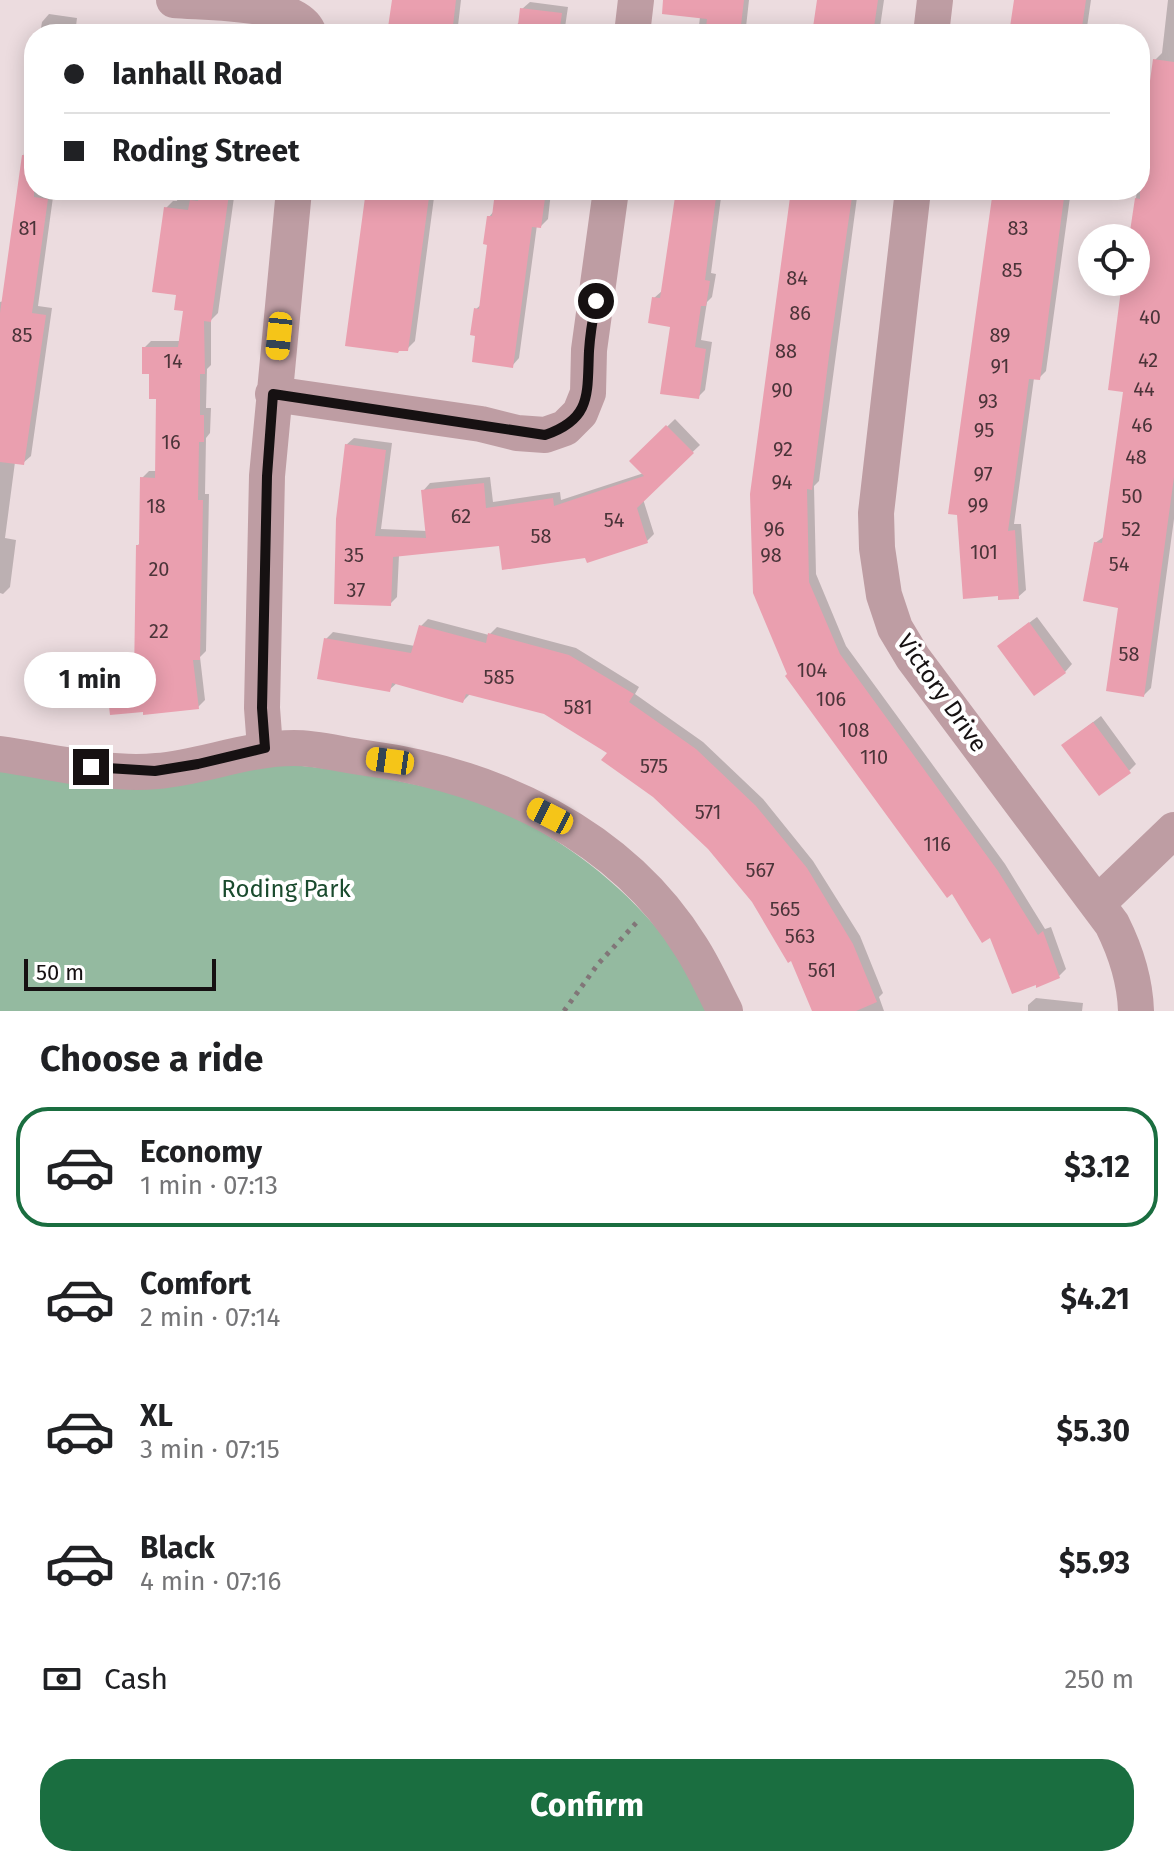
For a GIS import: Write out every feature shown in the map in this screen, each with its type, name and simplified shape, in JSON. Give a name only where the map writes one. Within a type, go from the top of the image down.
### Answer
[{"type":"street","points":[[174,0],[263,6],[304,24]]},
{"type":"street","points":[[633,24],[636,0]]},
{"type":"street","points":[[932,24],[935,0]]},
{"type":"street","points":[[265,748],[262,708],[266,491],[293,200]]},
{"type":"street","points":[[273,394],[481,424],[517,433],[545,435],[565,428],[580,413],[588,393],[589,350],[610,200]]},
{"type":"street","name":"Victory Drive","points":[[912,200],[878,484],[877,548],[884,595],[895,628],[913,658],[1112,924],[1132,972],[1136,1011]]},
{"type":"street","points":[[0,754],[121,770],[155,771],[265,748],[299,748],[390,761],[468,780],[523,802],[576,832],[617,862],[657,901],[691,946],[725,1011]]},
{"type":"street","points":[[1097,904],[1159,848],[1174,830]]},
{"type":"path","points":[[564,1011],[598,964],[657,901]]},
{"type":"green space","name":"Roding Park","points":[[272,764],[347,772],[456,793],[528,824],[576,854],[641,911],[674,951],[707,1011],[0,1011],[0,770]]},
{"type":"building","points":[[392,0],[456,0],[453,24],[388,24]]},
{"type":"building","points":[[663,0],[744,0],[741,24],[706,24],[707,19],[662,14]]},
{"type":"building","points":[[817,0],[878,0],[874,24],[813,24]]},
{"type":"building","points":[[1014,0],[1086,0],[1082,24],[1010,24]]},
{"type":"building","points":[[520,8],[562,13],[560,24],[518,24]]},
{"type":"building","points":[[1153,59],[1174,62],[1174,477],[1144,697],[1106,691],[1118,608],[1083,601],[1094,542],[1102,543],[1123,392],[1108,390],[1120,296],[1150,296],[1150,224],[1131,224],[1135,200],[1150,200],[1150,81]]},
{"type":"building","points":[[24,155],[24,200],[48,200],[32,313],[46,315],[24,465],[0,462],[0,313]]},
{"type":"building","points":[[190,200],[228,200],[211,322],[204,321],[205,374],[200,374],[200,415],[204,415],[204,442],[199,442],[198,500],[203,500],[200,660],[193,660],[199,709],[110,715],[106,680],[134,677],[140,477],[155,478],[156,399],[149,399],[149,374],[142,374],[142,347],[178,347],[183,311],[174,310],[176,295],[152,292],[164,207],[188,210]]},
{"type":"building","points":[[365,200],[429,200],[408,351],[398,353],[345,346]]},
{"type":"building","points":[[494,200],[545,200],[541,228],[532,227],[513,368],[472,362],[475,336],[470,335],[474,308],[479,309],[487,245],[483,244],[487,216],[492,216]]},
{"type":"building","points":[[675,200],[716,200],[705,280],[710,281],[706,306],[701,306],[695,347],[706,349],[699,399],[660,394],[670,327],[648,323],[652,297],[660,298]]},
{"type":"building","points":[[790,200],[852,200],[812,490],[807,489],[809,582],[840,654],[998,871],[1038,935],[1043,931],[1060,978],[1012,994],[990,938],[982,943],[952,894],[947,898],[785,676],[787,674],[753,593],[750,494]]},
{"type":"building","points":[[992,200],[1064,200],[1040,380],[1029,379],[1008,531],[1015,530],[1019,599],[998,600],[998,596],[963,599],[957,515],[948,514]]},
{"type":"building","points":[[666,425],[694,453],[637,508],[648,543],[587,563],[585,558],[502,570],[499,546],[393,557],[391,606],[334,604],[336,519],[345,444],[386,450],[375,536],[426,538],[421,490],[484,483],[486,508],[553,498],[554,506],[644,476],[629,461]]},
{"type":"building","points":[[1029,622],[1066,673],[1034,696],[997,646]]},
{"type":"building","points":[[419,625],[486,643],[488,633],[569,655],[634,694],[629,702],[696,749],[756,806],[807,868],[853,944],[877,1002],[856,1011],[812,1011],[791,961],[788,963],[752,902],[708,849],[653,797],[601,760],[607,753],[544,714],[466,694],[463,703],[392,683],[390,692],[317,679],[324,638],[411,653]]},
{"type":"building","points":[[1093,722],[1131,773],[1099,796],[1061,745]]},
{"type":"route","points":[[91,767],[155,771],[265,748],[262,708],[267,476],[273,394],[545,435],[565,428],[580,413],[588,393],[589,350],[596,301]]}]
